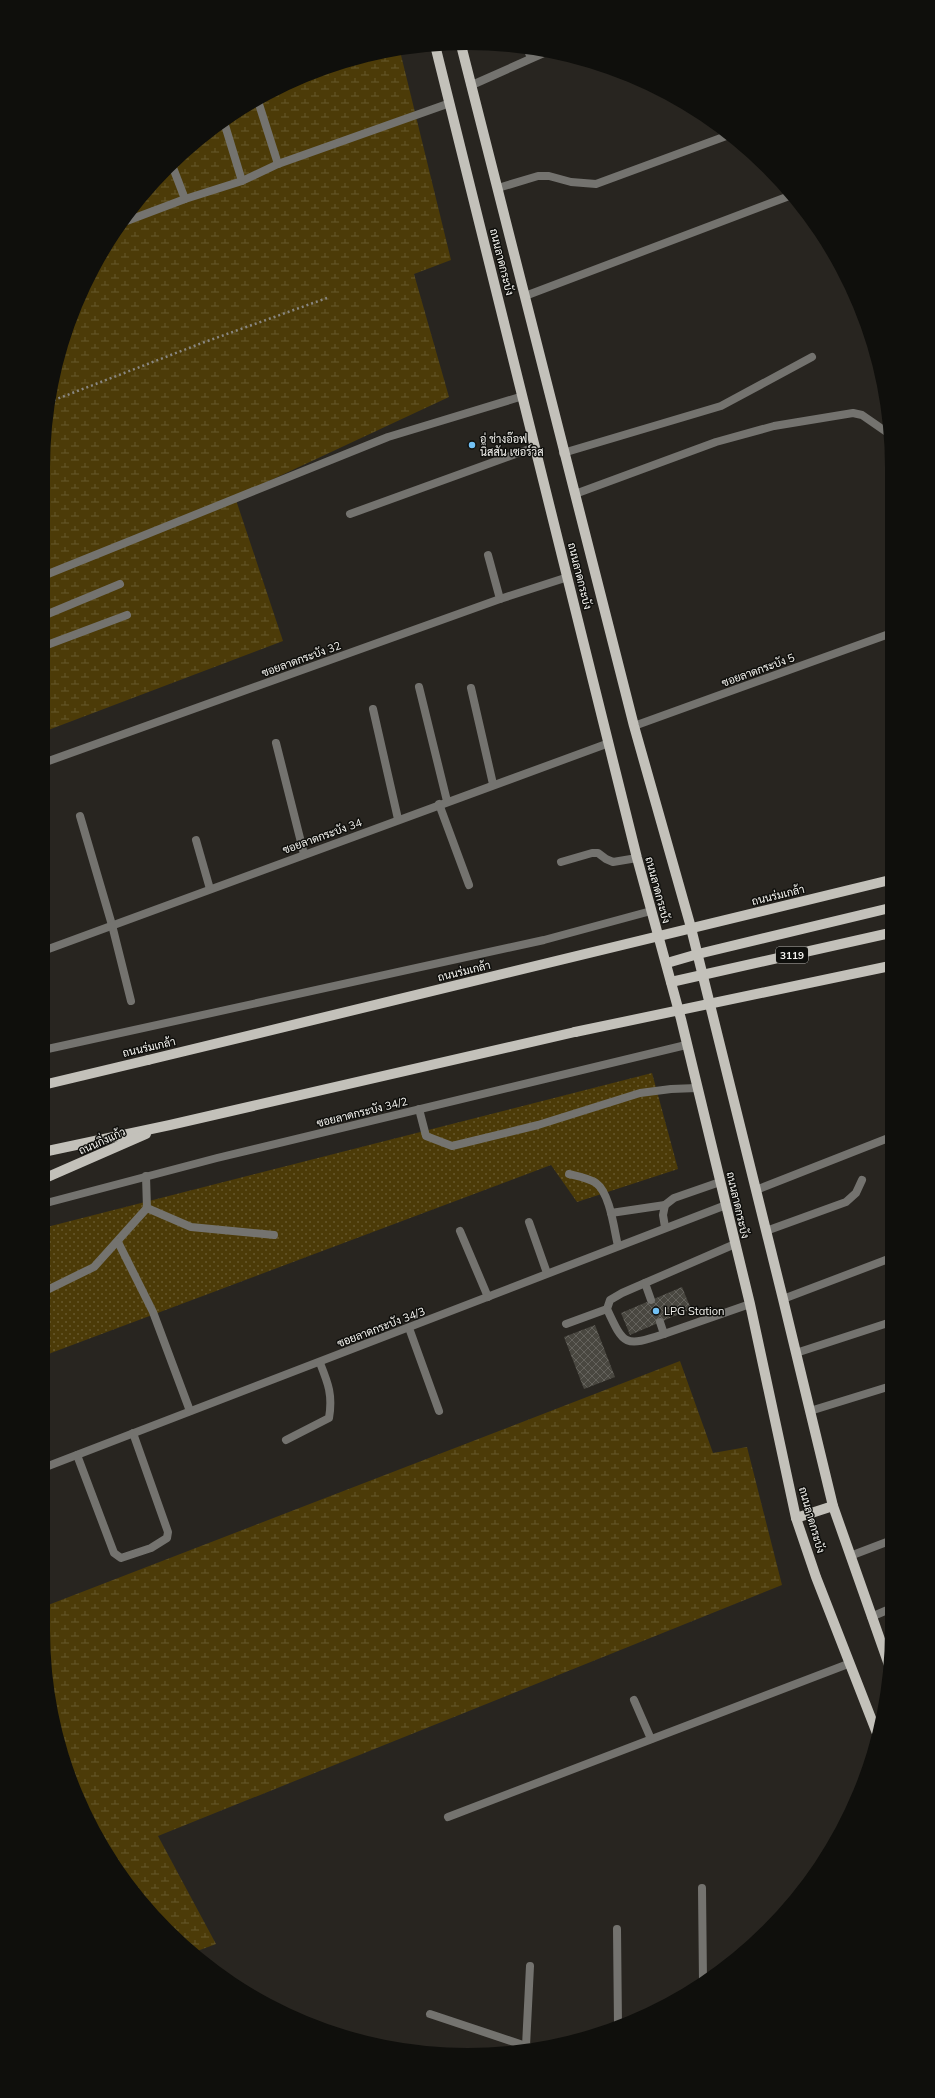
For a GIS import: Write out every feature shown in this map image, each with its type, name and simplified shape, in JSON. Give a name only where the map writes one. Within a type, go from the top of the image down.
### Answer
[{"type":"main road","name":"ถนนลาดกระบัง","points":[[462,50],[563,453],[575,494],[634,726],[698,954],[702,976],[784,1299],[833,1506],[884,1652]]},
{"type":"main road","name":"ถนนลาดกระบัง","points":[[437,51],[637,858],[671,982],[726,1205],[750,1304],[796,1518],[848,1664],[874,1726]]},
{"type":"main road","name":"ถนนร่มเกล้า","points":[[50,1083],[885,881]]},
{"type":"main road","name":"3119","points":[[698,954],[885,909]]},
{"type":"main road","name":"3119","points":[[702,976],[885,934]]},
{"type":"main road","points":[[666,963],[698,954]]},
{"type":"main road","points":[[50,1151],[170,1125],[575,1032],[885,967]]},
{"type":"main road","points":[[671,982],[702,976]]},
{"type":"main road","name":"ถนนกิ่งแก้ว","points":[[50,1176],[170,1125]]},
{"type":"main road","points":[[796,1518],[833,1506]]},
{"type":"street","points":[[472,85],[536,56]]},
{"type":"street","points":[[132,219],[185,199],[242,181],[278,164],[450,103]]},
{"type":"street","points":[[260,106],[278,164]]},
{"type":"street","points":[[226,127],[242,181]]},
{"type":"street","points":[[498,188],[538,176],[549,176],[571,182],[596,184],[723,137]]},
{"type":"street","points":[[174,170],[185,199]]},
{"type":"street","points":[[525,296],[786,197]]},
{"type":"street","points":[[563,453],[720,406],[812,357]]},
{"type":"street","points":[[50,573],[388,438],[523,396]]},
{"type":"street","points":[[575,494],[716,442],[774,426],[853,413],[862,415],[883,429]]},
{"type":"street","points":[[350,514],[535,447]]},
{"type":"street","points":[[488,555],[500,600]]},
{"type":"street","name":"ซอยลาดกระบัง 32","points":[[50,761],[568,577]]},
{"type":"street","points":[[50,613],[120,584]]},
{"type":"street","points":[[50,644],[127,615]]},
{"type":"street","name":"ซอยลาดกระบัง 5","points":[[634,726],[885,635]]},
{"type":"street","points":[[419,687],[443,802],[469,885]]},
{"type":"street","points":[[471,688],[493,784]]},
{"type":"street","points":[[373,709],[398,819]]},
{"type":"street","points":[[276,743],[304,854]]},
{"type":"street","name":"ซอยลาดกระบัง 34","points":[[50,948],[443,802],[609,743]]},
{"type":"street","points":[[80,816],[112,925],[132,1001]]},
{"type":"street","points":[[196,840],[210,889]]},
{"type":"street","points":[[561,862],[592,853],[598,853],[613,862],[637,858]]},
{"type":"street","points":[[50,1048],[544,940],[651,911]]},
{"type":"street","name":"ซอยลาดกระบัง 34/2","points":[[50,1202],[146,1176],[686,1045]]},
{"type":"street","points":[[418,1109],[426,1136],[452,1146],[538,1125],[640,1093],[671,1089],[697,1088]]},
{"type":"street","points":[[756,1190],[885,1139]]},
{"type":"street","points":[[569,1174],[595,1182],[603,1191],[611,1213],[618,1246]]},
{"type":"street","points":[[50,1289],[94,1267],[147,1208],[146,1176]]},
{"type":"street","points":[[766,1231],[846,1202],[856,1193],[862,1180]]},
{"type":"street","points":[[611,1213],[665,1205],[674,1198],[720,1182]]},
{"type":"street","points":[[665,1205],[663,1215],[665,1227]]},
{"type":"street","name":"ซอยลาดกระบัง 34/3","points":[[50,1465],[320,1363],[665,1227],[726,1205]]},
{"type":"street","points":[[147,1208],[191,1227],[274,1235]]},
{"type":"street","points":[[529,1222],[547,1273]]},
{"type":"street","points":[[460,1231],[488,1296]]},
{"type":"street","points":[[118,1242],[153,1312],[190,1411]]},
{"type":"street","points":[[735,1244],[622,1293],[610,1300],[607,1309],[617,1330],[624,1340],[630,1342],[664,1334],[750,1304]]},
{"type":"street","points":[[784,1299],[885,1260]]},
{"type":"street","points":[[645,1283],[651,1300]]},
{"type":"street","points":[[566,1324],[607,1309]]},
{"type":"street","points":[[660,1322],[664,1334]]},
{"type":"street","points":[[796,1353],[885,1324]]},
{"type":"street","points":[[409,1328],[439,1411]]},
{"type":"street","points":[[286,1440],[329,1418],[331,1406],[330,1389],[320,1363]]},
{"type":"street","points":[[810,1411],[885,1388]]},
{"type":"street","points":[[77,1455],[114,1553],[121,1558],[151,1548],[166,1538],[168,1532],[133,1433]]},
{"type":"street","points":[[850,1556],[885,1543]]},
{"type":"street","points":[[871,1617],[885,1611]]},
{"type":"street","points":[[448,1817],[848,1664]]},
{"type":"street","points":[[634,1700],[651,1739]]},
{"type":"street","points":[[702,1888],[703,1975]]},
{"type":"street","points":[[617,1929],[618,2020]]},
{"type":"street","points":[[526,2043],[530,1966]]},
{"type":"street","points":[[430,2014],[520,2044]]},
{"type":"path","points":[[56,399],[202,343],[327,298]]},
{"type":"green space","points":[[401,56],[451,260],[414,274],[449,397],[235,497],[283,641],[50,729],[50,468],[51,440],[58,386],[72,333],[93,283],[120,236],[136,213],[172,172],[213,136],[236,120],[283,93],[333,72],[359,64]]},
{"type":"green space","points":[[652,1073],[678,1169],[577,1202],[551,1165],[50,1353],[50,1226]]},
{"type":"green space","points":[[680,1361],[713,1453],[747,1447],[782,1585],[158,1836],[216,1944],[199,1950],[172,1926],[136,1885],[106,1839],[82,1790],[64,1739],[58,1712],[51,1658],[50,1604]]},
{"type":"building","name":"LPG Station","points":[[682,1287],[691,1309],[630,1335],[621,1313]]},
{"type":"building","points":[[595,1325],[615,1377],[584,1389],[564,1337]]},
{"type":"place","name":"อู่ ช่างอ๊อฟ นิสสัน เซอร์วิส","points":[[472,445]]},
{"type":"place","name":"LPG Station","points":[[656,1311]]}]
